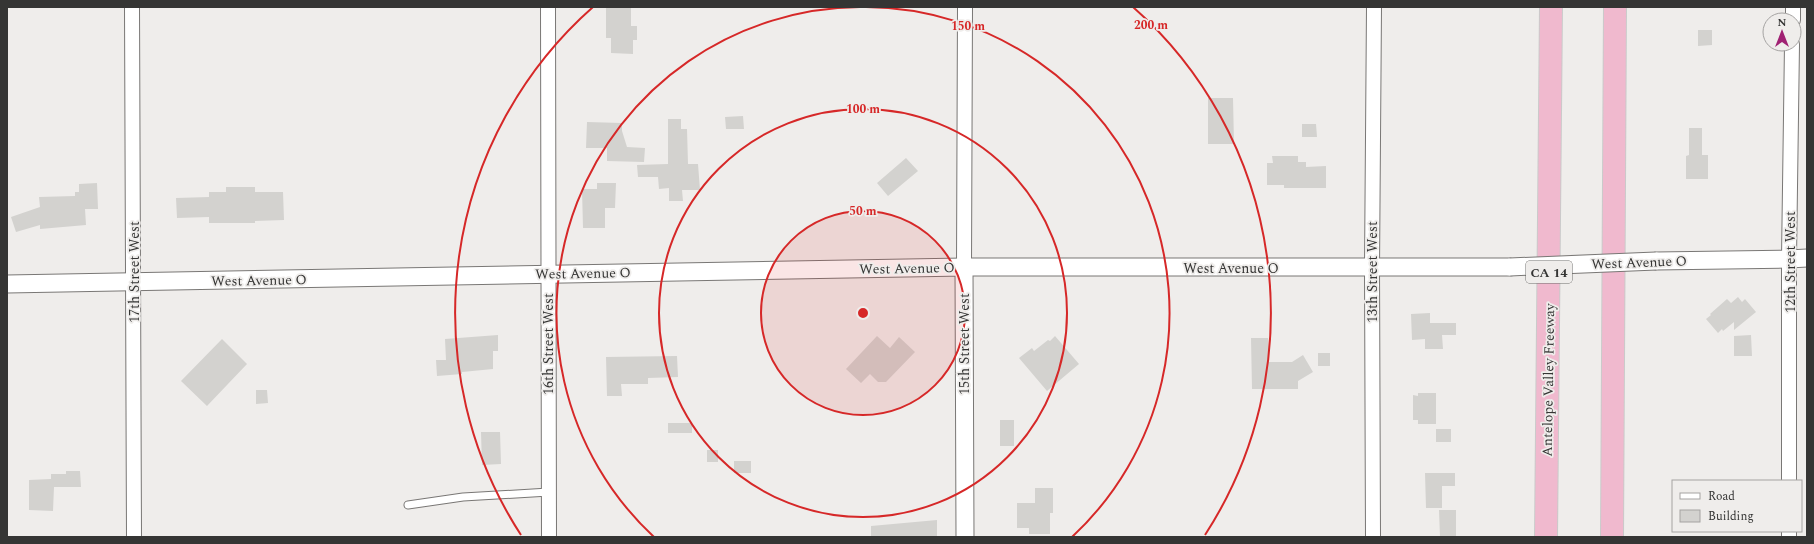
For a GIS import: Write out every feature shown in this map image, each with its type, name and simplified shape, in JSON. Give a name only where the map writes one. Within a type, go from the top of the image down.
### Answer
[{"type":"highway","name":"Antelope Valley Freeway","points":[[1546,537],[1551,7]]},
{"type":"highway","points":[[1612,537],[1615,7]]},
{"type":"street","name":"17th Street West","points":[[132,7],[134,537]]},
{"type":"street","name":"16th Street West","points":[[548,7],[549,537]]},
{"type":"street","name":"15th Street West","points":[[965,7],[965,537]]},
{"type":"street","name":"13th Street West","points":[[1373,537],[1372,268],[1374,7]]},
{"type":"street","name":"12th Street West","points":[[1789,480],[1789,259],[1792,52]]},
{"type":"street","name":"West Avenue O","points":[[7,284],[964,267],[1510,267],[1656,261],[1807,258]]},
{"type":"lane","points":[[408,505],[463,497],[548,492]]},
{"type":"building","points":[[606,8],[631,8],[631,26],[637,26],[637,40],[633,40],[633,54],[611,53],[611,38],[606,38]]},
{"type":"building","points":[[1698,30],[1712,30],[1712,45],[1698,46]]},
{"type":"building","points":[[1208,98],[1233,98],[1234,144],[1208,144]]},
{"type":"building","points":[[743,116],[744,129],[726,129],[725,117]]},
{"type":"building","points":[[668,119],[681,119],[681,129],[687,129],[688,164],[698,164],[700,190],[682,190],[683,201],[669,201],[669,188],[659,189],[658,177],[638,177],[637,165],[668,164]]},
{"type":"building","points":[[587,122],[622,123],[622,131],[627,147],[645,148],[644,162],[607,161],[607,148],[586,148]]},
{"type":"building","points":[[1302,124],[1316,124],[1317,137],[1302,137]]},
{"type":"building","points":[[1689,128],[1702,128],[1702,155],[1708,155],[1708,179],[1686,179],[1686,156],[1689,155]]},
{"type":"building","points":[[1272,156],[1298,156],[1298,162],[1306,162],[1306,167],[1326,166],[1326,188],[1284,188],[1284,185],[1267,185],[1267,163],[1273,163]]},
{"type":"building","points":[[906,158],[918,171],[888,196],[877,183]]},
{"type":"building","points":[[97,183],[98,209],[85,209],[86,225],[40,229],[40,225],[16,232],[11,217],[40,207],[39,197],[75,196],[75,192],[79,192],[79,184]]},
{"type":"building","points":[[597,183],[616,183],[615,208],[605,208],[605,228],[583,228],[582,189],[597,189]]},
{"type":"building","points":[[226,187],[255,187],[255,192],[283,192],[284,220],[255,221],[255,223],[209,223],[209,217],[177,218],[176,198],[209,197],[209,192],[226,192]]},
{"type":"building","points":[[1738,297],[1742,302],[1745,299],[1756,312],[1734,330],[1734,322],[1718,333],[1706,319],[1727,299],[1731,303]]},
{"type":"building","points":[[1430,313],[1430,323],[1456,323],[1456,335],[1442,335],[1443,349],[1425,349],[1425,339],[1412,340],[1411,314]]},
{"type":"building","points":[[498,335],[498,351],[493,351],[493,369],[437,376],[436,360],[446,360],[445,339]]},
{"type":"building","points":[[1751,335],[1752,356],[1734,356],[1734,336]]},
{"type":"building","points":[[877,336],[890,348],[899,337],[915,352],[886,382],[878,382],[870,374],[861,383],[846,369]]},
{"type":"building","points":[[1055,336],[1079,364],[1047,391],[1019,358],[1032,348],[1034,351]]},
{"type":"building","points":[[1251,338],[1268,338],[1269,362],[1292,362],[1303,355],[1313,372],[1298,381],[1298,389],[1252,389]]},
{"type":"building","points":[[222,339],[247,364],[207,406],[181,381]]},
{"type":"building","points":[[1318,353],[1330,353],[1330,366],[1318,366]]},
{"type":"building","points":[[677,356],[678,377],[648,378],[648,384],[621,384],[622,396],[607,396],[606,357]]},
{"type":"building","points":[[256,390],[267,390],[268,403],[256,404]]},
{"type":"building","points":[[1418,393],[1436,393],[1436,424],[1418,424],[1418,420],[1413,420],[1413,395],[1418,396]]},
{"type":"building","points":[[1000,420],[1014,420],[1014,446],[1000,446]]},
{"type":"building","points":[[668,423],[692,423],[692,433],[668,433]]},
{"type":"building","points":[[1436,429],[1451,429],[1451,442],[1436,442]]},
{"type":"building","points":[[481,432],[500,432],[501,464],[482,465]]},
{"type":"building","points":[[707,450],[718,450],[718,462],[707,462]]},
{"type":"building","points":[[734,461],[751,461],[751,473],[734,473]]},
{"type":"building","points":[[66,471],[80,471],[81,487],[54,487],[53,511],[29,510],[29,480],[51,479],[51,474],[66,474]]},
{"type":"building","points":[[1425,473],[1455,473],[1455,486],[1442,486],[1442,508],[1426,508]]},
{"type":"building","points":[[1035,488],[1053,488],[1053,513],[1050,513],[1050,534],[1029,534],[1029,528],[1017,528],[1017,503],[1035,503]]},
{"type":"building","points":[[1439,510],[1456,510],[1456,537],[1440,537]]},
{"type":"building","points":[[937,520],[937,537],[871,537],[871,526]]}]
